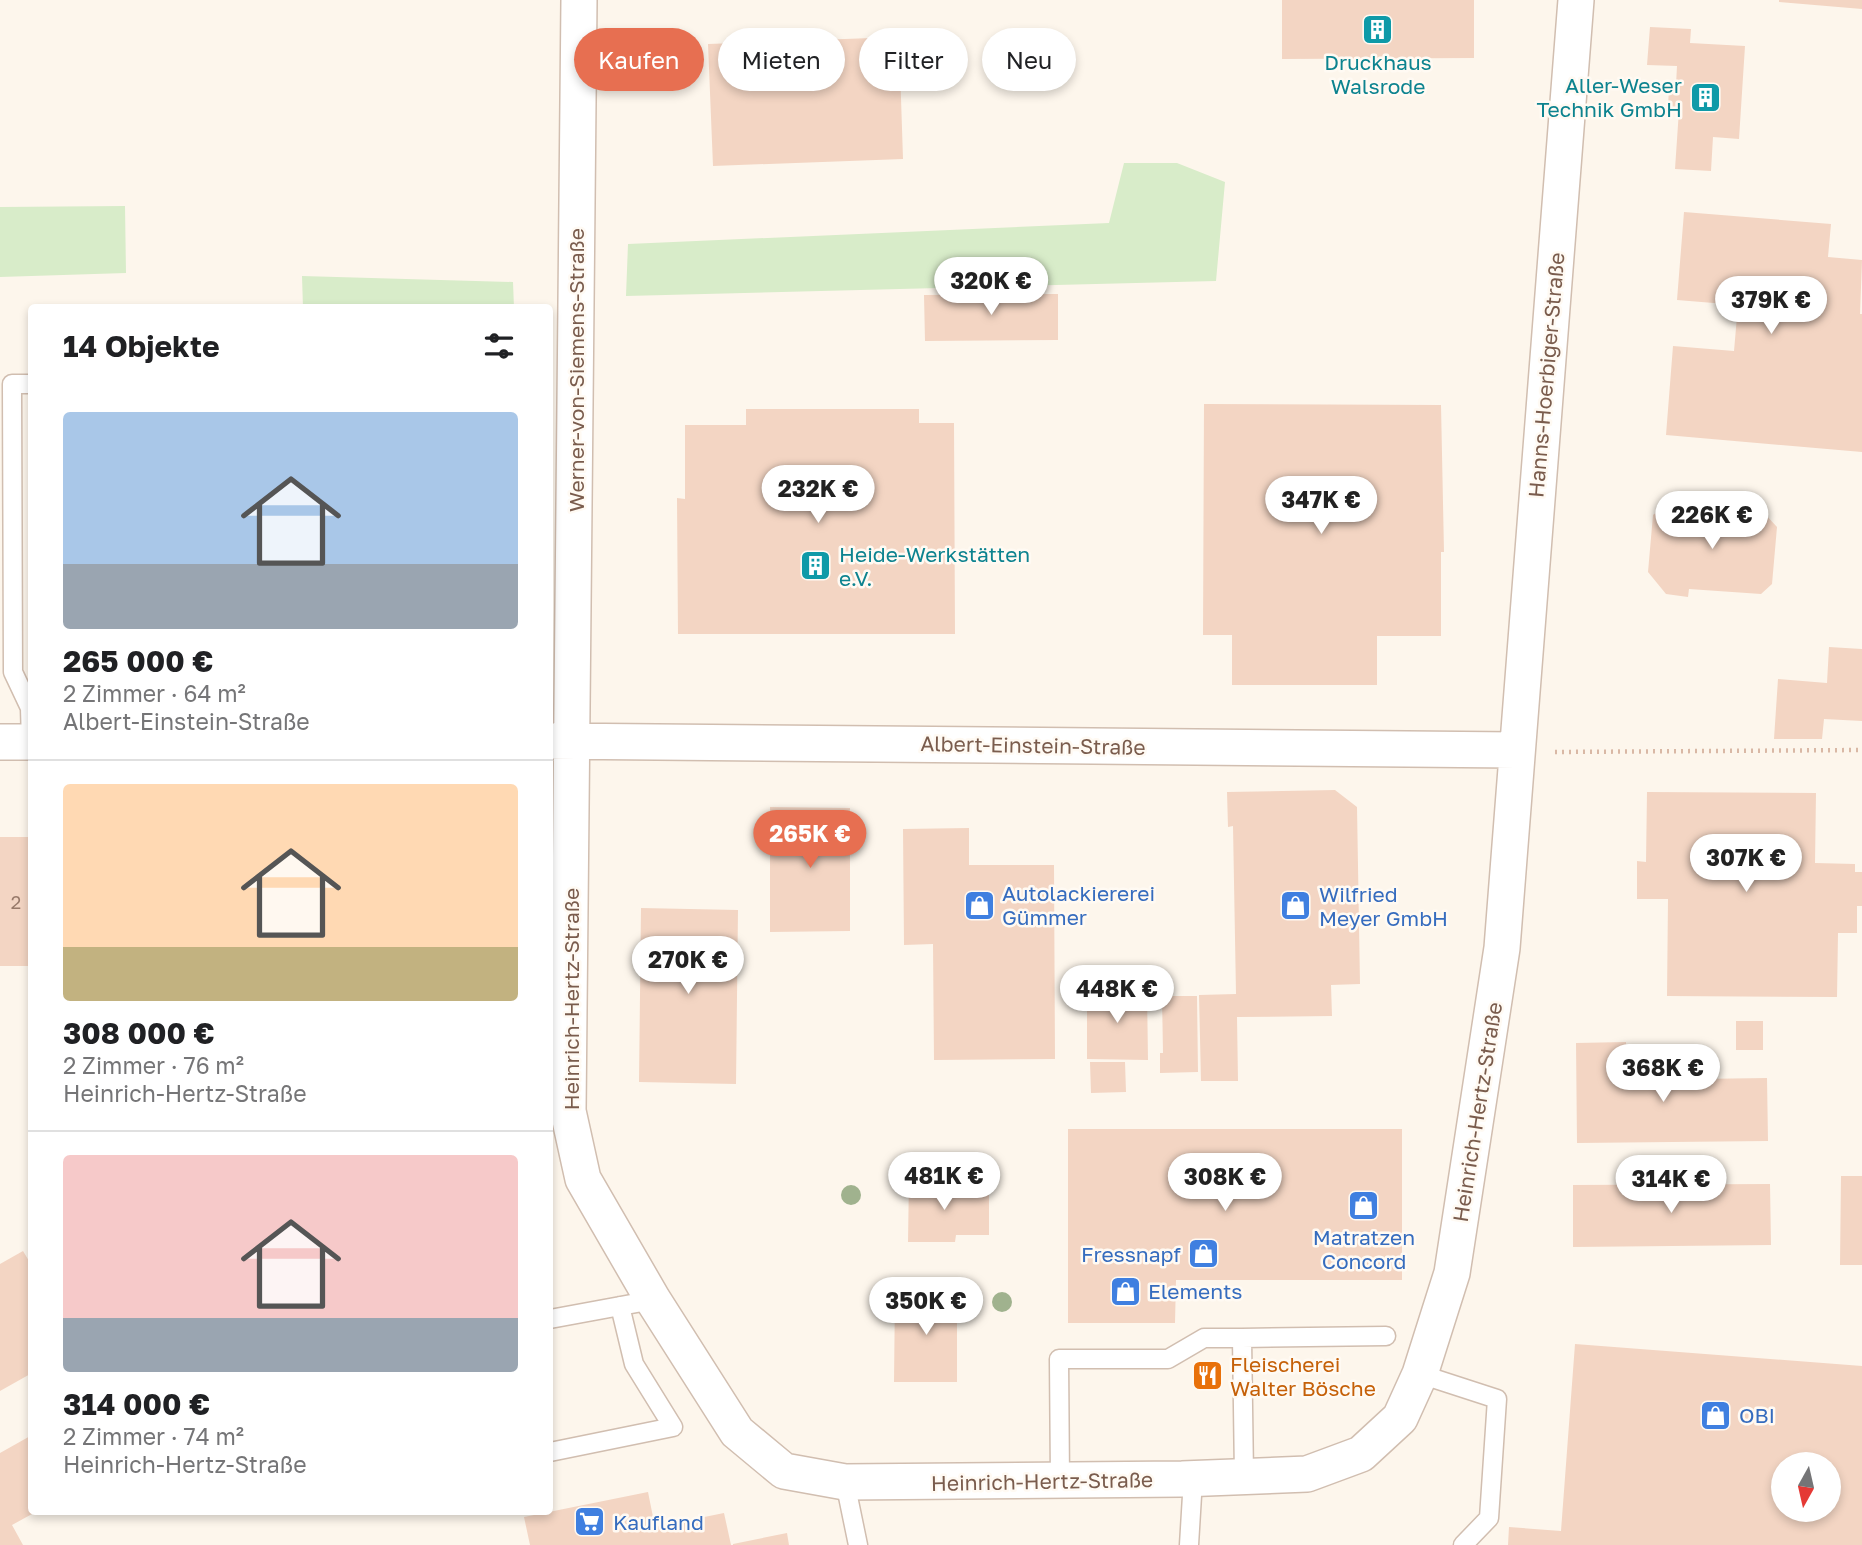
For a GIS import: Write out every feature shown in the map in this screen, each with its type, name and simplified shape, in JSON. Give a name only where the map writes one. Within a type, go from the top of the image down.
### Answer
[{"type":"street","name":"Werner-von-Siemens-Straße","points":[[561,741],[579,0]]},
{"type":"street","name":"Hanns-Hoerbiger-Straße","points":[[1516,750],[1576,0]]},
{"type":"street","points":[[0,742],[28,721]]},
{"type":"street","name":"Albert-Einstein-Straße","points":[[561,741],[1516,750]]},
{"type":"street","name":"Heinrich-Hertz-Straße","points":[[561,741],[568,1111],[583,1179],[636,1303],[737,1432],[784,1471],[845,1482],[1193,1479],[1307,1474],[1361,1454],[1400,1418],[1420,1374],[1452,1273],[1502,947],[1516,750]]},
{"type":"lane","points":[[28,384],[12,384],[13,672],[28,711]]},
{"type":"lane","points":[[553,1318],[636,1303],[634,1364],[673,1427],[553,1451]]},
{"type":"lane","points":[[1060,1480],[1059,1359],[1168,1359],[1204,1338],[1386,1336]]},
{"type":"lane","points":[[1242,1338],[1244,1476]]},
{"type":"lane","points":[[1420,1374],[1497,1399],[1489,1518],[1463,1545]]},
{"type":"lane","points":[[1189,1545],[1193,1479]]},
{"type":"lane","points":[[845,1482],[858,1545]]},
{"type":"path","points":[[1516,750],[1862,750]]},
{"type":"green space","points":[[1124,163],[1177,163],[1225,182],[1216,281],[626,296],[628,244],[1109,223]]},
{"type":"green space","points":[[125,206],[126,273],[0,277],[0,207]]},
{"type":"green space","points":[[302,276],[513,282],[514,304],[303,304]]},
{"type":"building","name":"Druckhaus Walsrode","points":[[1282,0],[1474,0],[1474,58],[1282,59]]},
{"type":"building","points":[[1862,0],[1862,9],[1779,2]]},
{"type":"building","name":"Aller-Weser Technik GmbH","points":[[1650,27],[1691,29],[1690,43],[1745,46],[1739,139],[1713,137],[1711,171],[1675,169],[1679,110],[1668,109],[1669,85],[1676,85],[1677,66],[1647,65]]},
{"type":"building","points":[[859,38],[859,91],[901,91],[903,159],[713,166],[708,44],[718,44],[718,91],[845,91],[845,39]]},
{"type":"building","points":[[1684,212],[1831,224],[1828,257],[1862,260],[1862,452],[1666,435],[1673,346],[1734,351],[1738,305],[1677,300]]},
{"type":"building","points":[[1058,294],[1058,340],[925,341],[924,295]]},
{"type":"building","points":[[1204,404],[1441,405],[1444,552],[1441,552],[1441,636],[1377,636],[1377,685],[1232,685],[1232,635],[1203,635]]},
{"type":"building","name":"Heide-Werkstätten e.V.","points":[[746,409],[919,409],[919,423],[954,423],[955,634],[678,634],[677,498],[685,499],[685,425],[746,425]]},
{"type":"building","points":[[1666,505],[1765,514],[1777,527],[1772,584],[1761,594],[1689,589],[1688,597],[1666,594],[1648,572],[1653,515]]},
{"type":"building","points":[[1829,647],[1862,649],[1862,721],[1824,719],[1822,739],[1774,739],[1778,679],[1827,683]]},
{"type":"building","name":"Wilfried Meyer GmbH","points":[[1335,790],[1357,807],[1360,984],[1331,985],[1332,1016],[1237,1017],[1238,1081],[1201,1081],[1199,995],[1236,994],[1233,826],[1228,827],[1227,792]]},
{"type":"building","points":[[1647,792],[1816,793],[1815,863],[1855,864],[1855,872],[1862,872],[1862,906],[1857,906],[1857,933],[1838,933],[1837,997],[1667,996],[1668,899],[1637,899],[1637,861],[1646,862]]},
{"type":"building","points":[[770,807],[850,808],[850,931],[770,932]]},
{"type":"building","name":"Autolackiererei Gümmer","points":[[969,828],[969,865],[1054,865],[1055,1059],[934,1060],[933,944],[904,945],[903,829]]},
{"type":"building","points":[[0,837],[28,837],[28,966],[0,966]]},
{"type":"building","points":[[641,908],[738,910],[736,1084],[639,1082]]},
{"type":"building","points":[[1147,990],[1148,1060],[1087,1059],[1087,991]]},
{"type":"building","points":[[1162,996],[1197,996],[1198,1072],[1160,1073],[1160,1053],[1163,1053]]},
{"type":"building","points":[[1736,1021],[1763,1021],[1763,1050],[1736,1050]]},
{"type":"building","points":[[1626,1042],[1627,1080],[1767,1078],[1768,1141],[1577,1143],[1576,1043]]},
{"type":"building","points":[[1090,1062],[1125,1062],[1126,1092],[1091,1093]]},
{"type":"building","points":[[1068,1129],[1402,1129],[1402,1280],[1176,1280],[1175,1323],[1068,1323]]},
{"type":"building","points":[[1841,1176],[1862,1176],[1862,1265],[1840,1265]]},
{"type":"building","points":[[909,1178],[956,1178],[956,1195],[989,1195],[989,1235],[956,1235],[955,1242],[908,1242]]},
{"type":"building","points":[[1770,1184],[1771,1245],[1573,1247],[1573,1185]]},
{"type":"building","points":[[23,1251],[28,1259],[28,1375],[0,1391],[0,1264]]},
{"type":"building","points":[[895,1292],[957,1292],[957,1382],[894,1382]]},
{"type":"building","name":"OBI","points":[[1575,1344],[1862,1366],[1862,1545],[1508,1545],[1509,1527],[1561,1531]]},
{"type":"building","points":[[28,1437],[28,1515],[30,1515],[12,1525],[23,1545],[0,1545],[0,1453]]},
{"type":"building","name":"Kaufland","points":[[648,1492],[655,1527],[724,1513],[731,1545],[530,1545],[524,1517],[553,1515],[553,1511]]},
{"type":"building","points":[[787,1533],[789,1545],[733,1545],[733,1544]]},
{"type":"place","name":"Druckhaus Walsrode","points":[[1378,30]]},
{"type":"place","name":"Aller-Weser Technik GmbH","points":[[1705,97]]},
{"type":"place","name":"Heide-Werkstätten e.V.","points":[[816,566]]},
{"type":"place","name":"Autolackiererei Gümmer","points":[[979,905]]},
{"type":"place","name":"Wilfried Meyer GmbH","points":[[1296,906]]},
{"type":"place","name":"Matratzen Concord","points":[[1364,1205]]},
{"type":"place","name":"Fressnapf","points":[[1204,1254]]},
{"type":"place","name":"Elements","points":[[1125,1291]]},
{"type":"place","name":"Fleischerei Walter Bösche","points":[[1207,1376]]},
{"type":"place","name":"OBI","points":[[1716,1415]]},
{"type":"place","name":"Kaufland","points":[[590,1522]]}]
